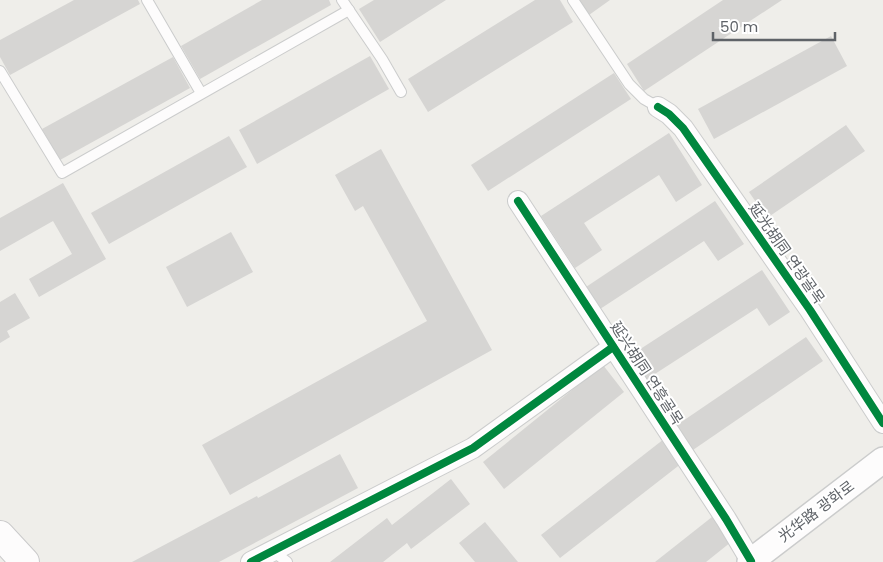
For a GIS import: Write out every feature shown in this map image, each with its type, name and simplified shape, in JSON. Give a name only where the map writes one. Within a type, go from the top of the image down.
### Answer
[{"type":"main road","points":[[0,534],[16,557]]},
{"type":"street","name":"延光胡同 연광골목","points":[[658,107],[669,114],[683,128],[810,310],[883,423]]},
{"type":"street","name":"延兴胡同 연흥골목","points":[[518,202],[726,519],[750,562]]},
{"type":"street","points":[[251,562],[280,556],[473,448],[614,347]]},
{"type":"street","name":"光华路 광화로","points":[[750,562],[883,460]]},
{"type":"lane","points":[[147,0],[201,94]]},
{"type":"lane","points":[[342,0],[382,59],[401,92]]},
{"type":"lane","points":[[573,0],[629,84],[644,99],[658,107]]},
{"type":"lane","points":[[0,71],[62,173],[349,10]]},
{"type":"building","points":[[74,0],[138,0],[140,4],[10,75],[0,57],[0,40]]},
{"type":"building","points":[[262,0],[329,0],[331,5],[200,79],[181,46]]},
{"type":"building","points":[[374,0],[446,0],[380,42],[359,9]]},
{"type":"building","points":[[535,0],[560,0],[573,22],[428,112],[408,79]]},
{"type":"building","points":[[579,0],[610,0],[589,15]]},
{"type":"building","points":[[723,0],[782,0],[644,91],[627,64]]},
{"type":"building","points":[[831,36],[847,66],[714,139],[698,109]]},
{"type":"building","points":[[370,56],[389,89],[257,164],[239,130]]},
{"type":"building","points":[[173,57],[190,88],[60,160],[42,129]]},
{"type":"building","points":[[614,73],[631,99],[488,191],[471,165]]},
{"type":"building","points":[[846,125],[865,151],[767,218],[749,192]]},
{"type":"building","points":[[669,133],[702,185],[676,202],[659,175],[584,223],[602,250],[575,268],[541,216]]},
{"type":"building","points":[[229,136],[247,167],[109,244],[91,213]]},
{"type":"building","points":[[381,149],[492,350],[230,495],[202,445],[427,321],[363,206],[355,211],[335,175]]},
{"type":"building","points":[[63,183],[106,259],[39,297],[29,279],[72,254],[53,221],[0,251],[0,218]]},
{"type":"building","points":[[715,201],[744,244],[718,261],[704,241],[597,311],[583,289]]},
{"type":"building","points":[[231,232],[253,272],[187,307],[166,267]]},
{"type":"building","points":[[762,270],[790,312],[769,326],[757,308],[644,381],[628,357]]},
{"type":"building","points":[[15,293],[30,318],[7,331],[10,337],[0,343],[0,302]]},
{"type":"building","points":[[806,337],[823,361],[690,452],[674,427]]},
{"type":"building","points":[[603,365],[624,392],[504,489],[483,462]]},
{"type":"building","points":[[664,439],[682,463],[560,558],[541,535]]},
{"type":"building","points":[[340,454],[358,488],[219,562],[132,562],[257,496],[258,498]]},
{"type":"building","points":[[451,479],[470,504],[411,549],[407,543],[383,562],[330,562],[387,518],[392,525]]},
{"type":"building","points":[[712,517],[731,542],[706,562],[655,562]]},
{"type":"building","points":[[485,522],[518,562],[475,562],[459,543]]},
{"type":"cycle path","points":[[658,107],[669,114],[683,128],[810,310],[883,423]]},
{"type":"cycle path","points":[[518,201],[726,519],[751,561]]},
{"type":"cycle path","points":[[251,562],[473,448],[613,347]]}]
